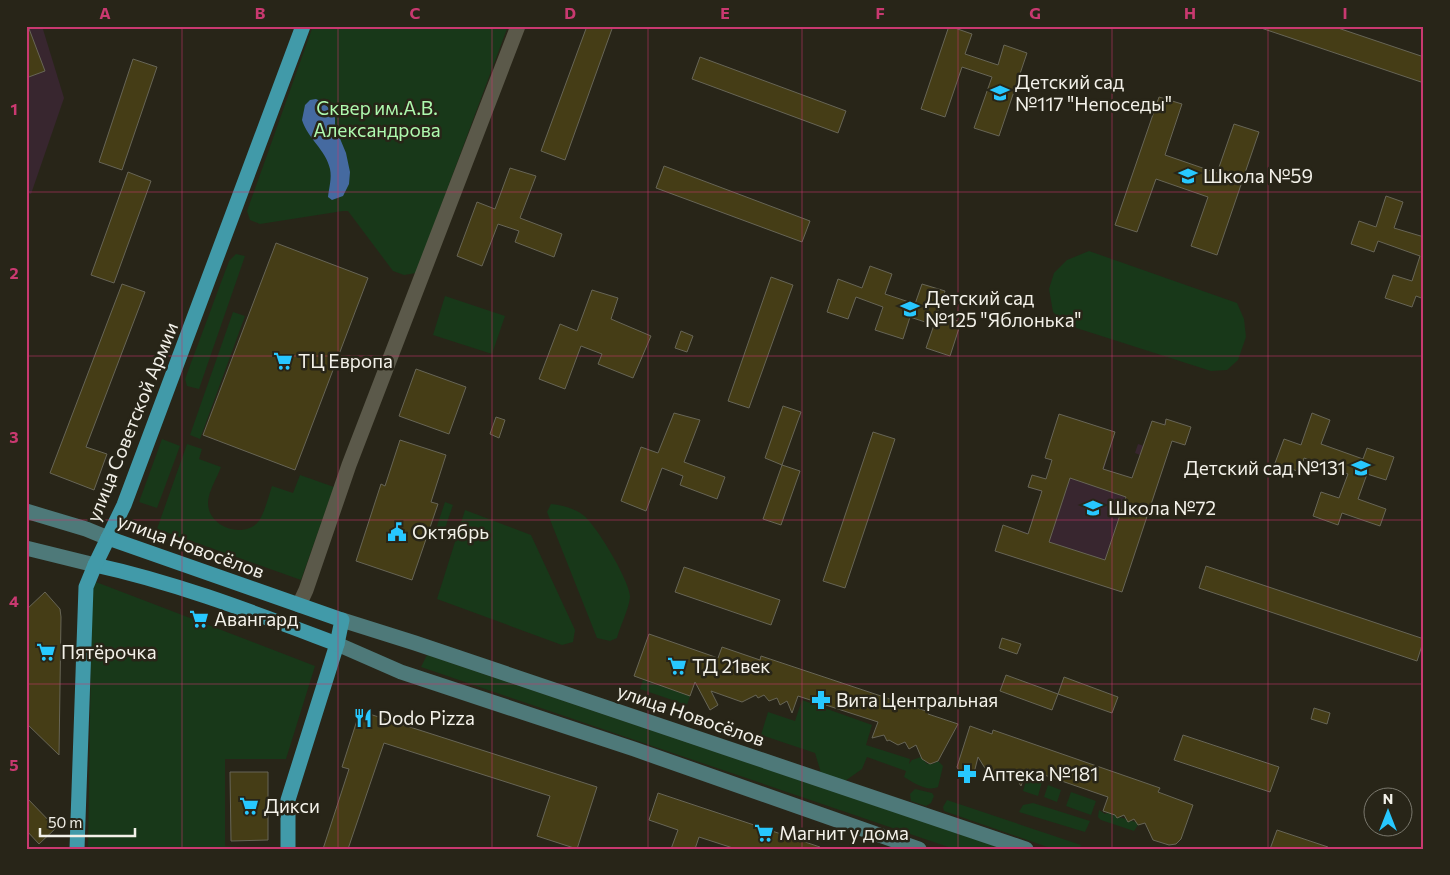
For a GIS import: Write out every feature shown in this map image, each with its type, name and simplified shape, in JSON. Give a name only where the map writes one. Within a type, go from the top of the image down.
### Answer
[{"type":"main road","name":"улица Советской Армии","points":[[77,849],[86,587],[124,505],[303,26]]},
{"type":"main road","name":"улица Новосёлов","points":[[26,510],[86,529],[342,620],[1026,849]]},
{"type":"main road","points":[[26,548],[132,573],[196,593],[337,644],[401,672],[634,749],[919,849]]},
{"type":"main road","points":[[288,849],[288,800],[337,644],[342,620]]},
{"type":"street","points":[[299,605],[353,456],[518,26]]},
{"type":"shaded area","points":[[26,26],[42,26],[64,98],[31,194],[26,193]]},
{"type":"shaded area","name":"Школа №72","points":[[1059,414],[1115,432],[1104,469],[1132,478],[1140,455],[1135,453],[1138,444],[1144,446],[1152,421],[1164,425],[1166,419],[1191,427],[1185,445],[1172,441],[1122,592],[995,551],[1003,525],[1028,533],[1042,492],[1028,487],[1032,475],[1046,479],[1052,460],[1045,458]]},
{"type":"green space","name":"Сквер им.А.В. Александрова","points":[[313,26],[508,26],[416,273],[404,275],[393,271],[348,211],[260,224],[250,220],[247,211]]},
{"type":"green space","points":[[1089,251],[1237,303],[1244,319],[1246,337],[1238,360],[1227,370],[1211,371],[1067,325],[1053,312],[1049,289],[1054,273],[1067,260]]},
{"type":"green space","points":[[236,254],[245,256],[199,389],[187,386],[185,379],[229,261]]},
{"type":"green space","points":[[445,296],[505,316],[492,354],[433,335]]},
{"type":"green space","points":[[233,312],[245,316],[200,439],[190,435]]},
{"type":"green space","points":[[162,439],[180,446],[157,508],[139,502]]},
{"type":"green space","points":[[187,444],[202,449],[199,459],[221,467],[211,490],[208,503],[214,518],[227,528],[244,530],[252,527],[262,515],[272,486],[293,493],[300,475],[334,487],[301,580],[157,529]]},
{"type":"green space","points":[[445,502],[453,505],[444,531],[436,529]]},
{"type":"green space","points":[[551,504],[576,510],[589,520],[625,579],[630,597],[617,638],[610,641],[597,638],[547,512]]},
{"type":"green space","points":[[465,510],[531,535],[575,630],[573,642],[562,645],[437,599]]},
{"type":"green space","points":[[96,582],[315,666],[286,759],[225,759],[225,846],[274,849],[88,849],[92,590]]},
{"type":"green space","points":[[427,655],[1004,849],[954,849],[421,667]]},
{"type":"green space","points":[[643,680],[690,696],[687,705],[640,689]]},
{"type":"green space","points":[[802,700],[872,725],[866,745],[910,759],[909,764],[912,760],[921,757],[927,764],[933,764],[938,761],[943,766],[938,787],[929,788],[921,786],[904,777],[906,771],[867,757],[862,769],[845,781],[821,773],[815,753],[761,735],[768,712],[795,721]]},
{"type":"green space","points":[[1027,778],[1042,782],[1038,796],[1023,791]]},
{"type":"green space","points":[[1048,785],[1061,790],[1057,802],[1044,797]]},
{"type":"green space","points":[[915,789],[932,793],[934,796],[931,803],[926,806],[911,801],[910,794]]},
{"type":"green space","points":[[1071,792],[1096,801],[1091,815],[1066,806]]},
{"type":"green space","points":[[947,800],[1081,845],[1079,849],[1053,849],[944,811],[943,807]]},
{"type":"green space","points":[[1033,803],[1090,821],[1085,832],[1019,812],[1023,805]]},
{"type":"green space","points":[[1099,810],[1105,814],[1115,815],[1117,818],[1126,819],[1128,822],[1136,822],[1138,825],[1134,831],[1101,820],[1098,817]]},
{"type":"water","points":[[316,99],[324,103],[335,118],[335,124],[346,153],[350,172],[349,184],[343,196],[332,200],[328,197],[331,176],[328,162],[308,133],[302,120],[305,105],[310,100]]},
{"type":"building","points":[[26,26],[28,26],[45,71],[26,78]]},
{"type":"building","points":[[587,26],[613,26],[565,160],[541,151]]},
{"type":"building","name":"Детский сад №117 \"Непоседы\"","points":[[949,26],[972,34],[965,54],[998,65],[1004,45],[1027,53],[999,136],[974,128],[992,77],[962,67],[945,117],[921,109]]},
{"type":"building","points":[[1261,26],[1332,26],[1424,57],[1424,83],[1261,28]]},
{"type":"building","points":[[700,57],[846,111],[838,133],[692,79]]},
{"type":"building","points":[[133,59],[157,67],[122,170],[99,162]]},
{"type":"building","name":"Школа №59","points":[[1159,97],[1182,104],[1165,155],[1217,173],[1234,124],[1259,132],[1217,255],[1191,246],[1208,197],[1156,179],[1137,232],[1115,225]]},
{"type":"building","points":[[664,166],[810,221],[802,242],[656,188]]},
{"type":"building","points":[[510,168],[536,176],[520,218],[562,234],[554,257],[515,242],[519,231],[498,224],[482,266],[457,256],[477,202],[495,209]]},
{"type":"building","points":[[128,172],[151,181],[114,283],[91,275]]},
{"type":"building","points":[[1386,196],[1403,202],[1394,228],[1424,237],[1424,299],[1416,296],[1412,307],[1385,298],[1393,275],[1412,281],[1420,256],[1378,241],[1374,252],[1351,244],[1359,221],[1376,227]]},
{"type":"building","name":"ТЦ Европа","points":[[276,243],[368,278],[295,470],[203,435]]},
{"type":"building","name":"Детский сад №125 \"Яблонька\"","points":[[870,266],[892,274],[885,294],[915,304],[922,284],[945,291],[937,314],[961,322],[950,356],[926,348],[934,325],[910,317],[903,339],[875,330],[883,307],[856,297],[848,319],[827,312],[838,279],[862,288]]},
{"type":"building","points":[[771,277],[793,285],[749,408],[728,401]]},
{"type":"building","points":[[122,284],[145,292],[86,447],[107,454],[94,490],[50,473]]},
{"type":"building","points":[[592,290],[618,298],[611,319],[651,336],[633,378],[598,364],[602,354],[581,346],[565,389],[539,379],[560,324],[577,331]]},
{"type":"building","points":[[681,331],[693,336],[687,352],[675,348]]},
{"type":"building","points":[[416,369],[466,387],[449,434],[399,416]]},
{"type":"building","points":[[783,406],[801,412],[782,465],[765,458]]},
{"type":"building","points":[[674,413],[700,420],[684,462],[725,477],[717,499],[680,485],[683,476],[662,468],[646,511],[621,501],[641,447],[658,453]]},
{"type":"building","name":"Детский сад №131","points":[[1312,413],[1330,420],[1321,444],[1363,459],[1367,448],[1394,457],[1386,480],[1367,474],[1358,499],[1386,509],[1380,526],[1342,513],[1338,525],[1313,516],[1321,492],[1339,498],[1348,474],[1304,458],[1300,472],[1275,463],[1284,439],[1301,445]]},
{"type":"building","name":"Школа №72","points":[[1059,414],[1115,432],[1103,469],[1132,478],[1152,421],[1165,425],[1166,419],[1191,427],[1185,445],[1172,441],[1122,592],[995,551],[1003,525],[1028,534],[1042,491],[1028,487],[1032,475],[1046,479],[1052,460],[1045,458]],"holes":[[[1070,478],[1126,497],[1105,560],[1049,542]]]},
{"type":"building","points":[[496,417],[505,420],[499,438],[490,434]]},
{"type":"building","points":[[873,432],[895,439],[845,588],[823,581]]},
{"type":"building","name":"Октябрь","points":[[400,440],[446,455],[431,502],[438,504],[412,580],[356,561],[381,484],[385,486]]},
{"type":"building","points":[[782,465],[800,471],[781,525],[763,519]]},
{"type":"building","points":[[1206,566],[1424,639],[1417,661],[1199,588]]},
{"type":"building","points":[[684,567],[780,600],[771,625],[675,592]]},
{"type":"building","points":[[45,592],[60,609],[61,617],[59,755],[26,723],[26,610]]},
{"type":"building","points":[[649,634],[718,658],[722,647],[760,660],[761,656],[929,712],[928,714],[958,724],[938,761],[930,764],[922,759],[916,745],[909,749],[905,742],[898,745],[889,740],[887,741],[884,735],[872,738],[878,722],[798,696],[792,713],[787,701],[780,705],[777,698],[769,701],[764,695],[758,698],[756,695],[742,702],[711,691],[718,705],[710,710],[695,682],[690,696],[634,676]]},
{"type":"building","points":[[1002,638],[1021,644],[1017,654],[999,648]]},
{"type":"building","points":[[1006,675],[1058,694],[1052,710],[1000,691]]},
{"type":"building","points":[[1064,677],[1118,697],[1112,713],[1058,694]]},
{"type":"building","points":[[1314,708],[1330,713],[1327,724],[1311,719]]},
{"type":"building","points":[[360,711],[597,787],[577,849],[537,836],[550,796],[384,743],[348,849],[323,849],[349,769],[342,767]]},
{"type":"building","points":[[970,726],[992,734],[993,730],[1160,788],[1158,792],[1193,805],[1181,839],[1176,844],[1169,845],[1153,840],[1145,823],[1138,825],[1134,819],[1128,822],[1124,815],[1117,818],[1115,815],[1103,811],[1108,797],[1027,769],[1021,786],[1016,778],[1009,780],[1004,774],[998,776],[994,770],[988,773],[978,757],[973,777],[960,773],[957,767]]},
{"type":"building","points":[[1183,735],[1279,767],[1270,792],[1174,760]]},
{"type":"building","name":"Дикси","points":[[230,772],[268,772],[268,840],[231,841]]},
{"type":"building","points":[[658,793],[820,847],[820,849],[736,849],[699,837],[695,849],[671,849],[678,830],[649,820]]},
{"type":"building","points":[[26,797],[56,828],[39,844],[26,830]]},
{"type":"building","points":[[1277,830],[1328,847],[1328,849],[1270,849]]},
{"type":"place","name":"Детский сад №117 \"Непоседы\"","points":[[1000,93]]},
{"type":"place","name":"Школа №59","points":[[1188,176]]},
{"type":"place","name":"Детский сад №125 \"Яблонька\"","points":[[910,309]]},
{"type":"place","name":"ТЦ Европа","points":[[283,361]]},
{"type":"place","name":"Детский сад №131","points":[[1361,468]]},
{"type":"place","name":"Школа №72","points":[[1093,508]]},
{"type":"place","name":"Октябрь","points":[[397,532]]},
{"type":"place","name":"Авангард","points":[[199,619]]},
{"type":"place","name":"Пятёрочка","points":[[46,652]]},
{"type":"place","name":"ТД 21век","points":[[677,666]]},
{"type":"place","name":"Вита Центральная","points":[[821,700]]},
{"type":"place","name":"Dodo Pizza","points":[[363,718]]},
{"type":"place","name":"Аптека №181","points":[[967,774]]},
{"type":"place","name":"Дикси","points":[[249,806]]},
{"type":"place","name":"Магнит у дома","points":[[764,833]]}]
